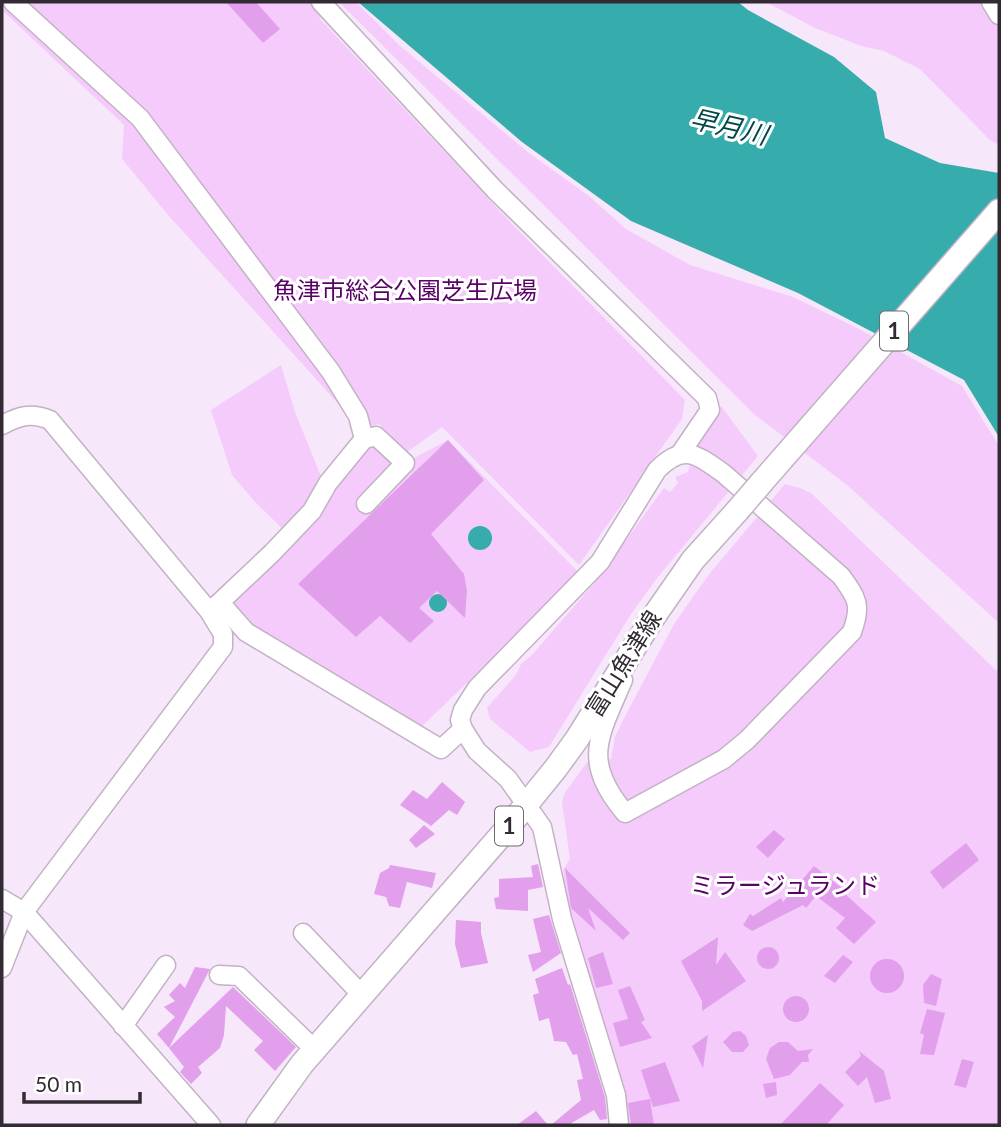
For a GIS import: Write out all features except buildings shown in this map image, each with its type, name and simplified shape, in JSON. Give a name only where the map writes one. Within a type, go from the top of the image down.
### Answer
[{"type":"main road","name":"富山魚津線","points":[[258,1125],[314,1049],[526,804],[578,739],[646,629],[693,560],[999,211]]},
{"type":"street","points":[[13,2],[140,118],[331,372],[358,416],[364,439]]},
{"type":"street","points":[[321,2],[495,190],[707,398],[710,410],[680,454]]},
{"type":"street","points":[[991,2],[999,15]]},
{"type":"street","points":[[2,425],[17,417],[35,414],[50,420],[214,607],[223,634],[223,647]]},
{"type":"street","points":[[214,607],[312,511],[328,482],[364,439],[376,436],[405,463],[366,504]]},
{"type":"street","points":[[619,1125],[612,1083],[562,919],[542,827],[508,779],[478,751],[463,729],[460,720],[463,710],[477,688],[600,562],[657,470],[670,458],[680,454],[704,459],[723,473],[841,576],[856,596],[858,614],[852,632],[747,740],[724,759],[625,813],[603,783],[597,757],[599,742],[646,629]]},
{"type":"street","points":[[214,607],[225,607],[246,632],[441,750],[463,729]]},
{"type":"street","points":[[2,968],[24,912],[223,647],[246,632]]},
{"type":"street","points":[[2,899],[24,912],[211,1125]]},
{"type":"street","points":[[303,933],[362,993]]},
{"type":"street","points":[[124,1026],[166,965]]},
{"type":"street","points":[[219,975],[239,976],[314,1049]]},
{"type":"green space","name":"魚津市総合公園芝生広場","points":[[2,2],[316,2],[320,19],[513,225],[685,400],[682,419],[579,565],[442,427],[407,452],[379,424],[360,428],[169,216],[122,159],[124,125],[2,10]]},
{"type":"green space","points":[[339,2],[356,2],[399,45],[529,153],[589,196],[626,229],[690,265],[793,297],[859,329],[962,386],[999,446],[999,623],[847,485],[755,415]]},
{"type":"green space","points":[[766,2],[999,2],[999,145],[990,140],[920,69],[884,51],[861,46],[815,28]]},
{"type":"green space","points":[[281,365],[295,412],[322,479],[308,507],[287,533],[232,475],[211,410]]},
{"type":"green space","points":[[721,406],[758,456],[658,577],[631,614],[549,747],[530,752],[490,719],[487,708],[516,675],[521,664],[597,580],[664,488],[670,492],[678,483],[675,477],[688,472],[697,437]]},
{"type":"green space","points":[[364,439],[405,463],[448,440],[580,574],[418,730],[218,604]]},
{"type":"green space","name":"ミラージュランド","points":[[785,484],[811,493],[999,673],[999,1125],[626,1125],[619,1069],[569,916],[563,870],[570,859],[562,802],[564,794],[588,761],[611,759],[615,737],[622,722],[674,624],[710,573]]},
{"type":"water","name":"早月川","points":[[358,2],[738,2],[834,57],[876,92],[885,138],[940,163],[999,173],[999,437],[964,380],[798,293],[631,221],[522,142]]},
{"type":"water","points":[[480,526],[488,530],[492,538],[488,546],[480,550],[472,546],[468,538],[472,530]]},
{"type":"water","points":[[438,594],[444,597],[447,603],[444,609],[438,612],[432,609],[429,603],[432,597]]}]
